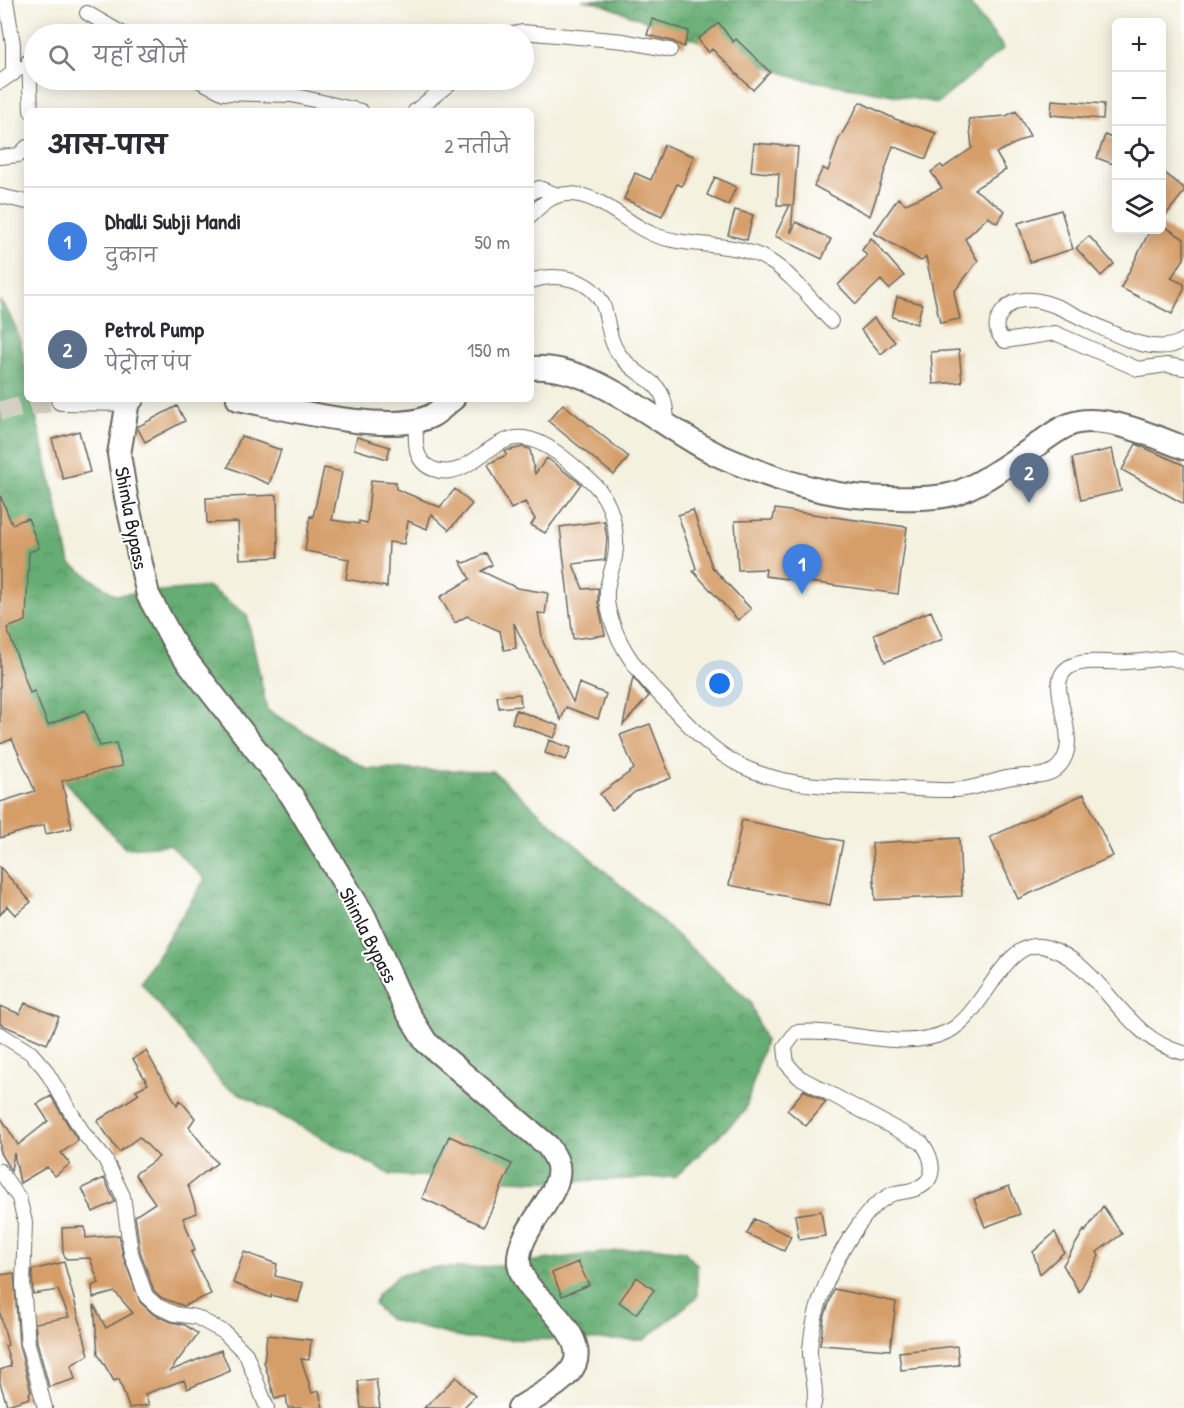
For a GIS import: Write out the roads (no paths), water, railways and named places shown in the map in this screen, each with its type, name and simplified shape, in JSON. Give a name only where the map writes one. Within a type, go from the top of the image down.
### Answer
[{"type":"highway","points":[[534,368],[572,372],[718,454],[779,478],[839,494],[897,498],[952,495],[990,476],[1064,428],[1079,422],[1098,422],[1135,430],[1184,448]]},
{"type":"highway","name":"Shimla Bypass","points":[[130,402],[119,454],[126,497],[148,595],[177,648],[292,796],[365,918],[405,1008],[426,1042],[548,1146],[558,1163],[556,1184],[522,1239],[519,1263],[529,1288],[570,1330],[578,1353],[572,1370],[560,1383],[519,1408]]},
{"type":"highway","points":[[255,402],[362,421],[403,424],[431,416],[449,402]]},
{"type":"street","points":[[6,0],[14,44],[13,74]]},
{"type":"street","points":[[87,13],[106,24]]},
{"type":"street","points":[[534,33],[582,37],[670,50]]},
{"type":"street","points":[[0,82],[24,64]]},
{"type":"street","points":[[31,90],[31,108]]},
{"type":"street","points":[[218,90],[224,93],[292,95],[349,108]]},
{"type":"street","points":[[419,108],[441,90]]},
{"type":"street","points":[[0,157],[19,155],[24,150]]},
{"type":"street","points":[[534,191],[539,188],[558,195]]},
{"type":"street","points":[[534,212],[558,195],[569,193],[594,199],[636,226],[677,241],[756,254],[778,266],[831,321]]},
{"type":"street","points":[[0,196],[24,201]]},
{"type":"street","points":[[534,280],[545,276],[563,276],[596,293],[603,306],[618,353],[658,387],[666,398],[667,426]]},
{"type":"street","points":[[1184,340],[1166,348],[1143,346],[1036,299],[1016,301],[1008,306],[996,323],[997,332],[1005,341],[1055,333],[1138,369],[1167,365],[1184,368]]},
{"type":"street","points":[[416,420],[416,448],[419,458],[427,466],[443,473],[456,472],[507,441],[527,438],[544,445],[592,482],[603,494],[613,522],[616,546],[607,586],[607,606],[621,645],[645,680],[710,746],[751,771],[794,784],[822,787],[940,790],[965,789],[1011,777],[1038,776],[1055,770],[1065,758],[1069,745],[1058,688],[1064,671],[1073,665],[1180,657]]},
{"type":"street","points":[[813,1408],[817,1395],[810,1352],[814,1318],[823,1291],[859,1223],[874,1205],[892,1194],[915,1189],[927,1181],[932,1170],[932,1157],[922,1143],[799,1077],[787,1064],[785,1047],[796,1032],[814,1030],[892,1039],[921,1039],[950,1030],[981,1002],[1009,959],[1022,948],[1043,946],[1067,954],[1086,971],[1124,1016],[1151,1037],[1184,1053]]},
{"type":"street","points":[[0,1034],[31,1053],[38,1061],[84,1134],[105,1159],[123,1196],[131,1253],[140,1286],[146,1296],[157,1306],[175,1314],[196,1317],[224,1332],[246,1354],[267,1408]]},
{"type":"street","points":[[0,1171],[19,1198],[25,1221],[23,1285],[28,1344],[45,1408]]},
{"type":"tunnel","points":[[0,411],[50,402]]},
{"type":"place","name":"Petrol Pump","points":[[1029,503]]},
{"type":"place","name":"Dhalli Subji Mandi","points":[[802,594]]}]
